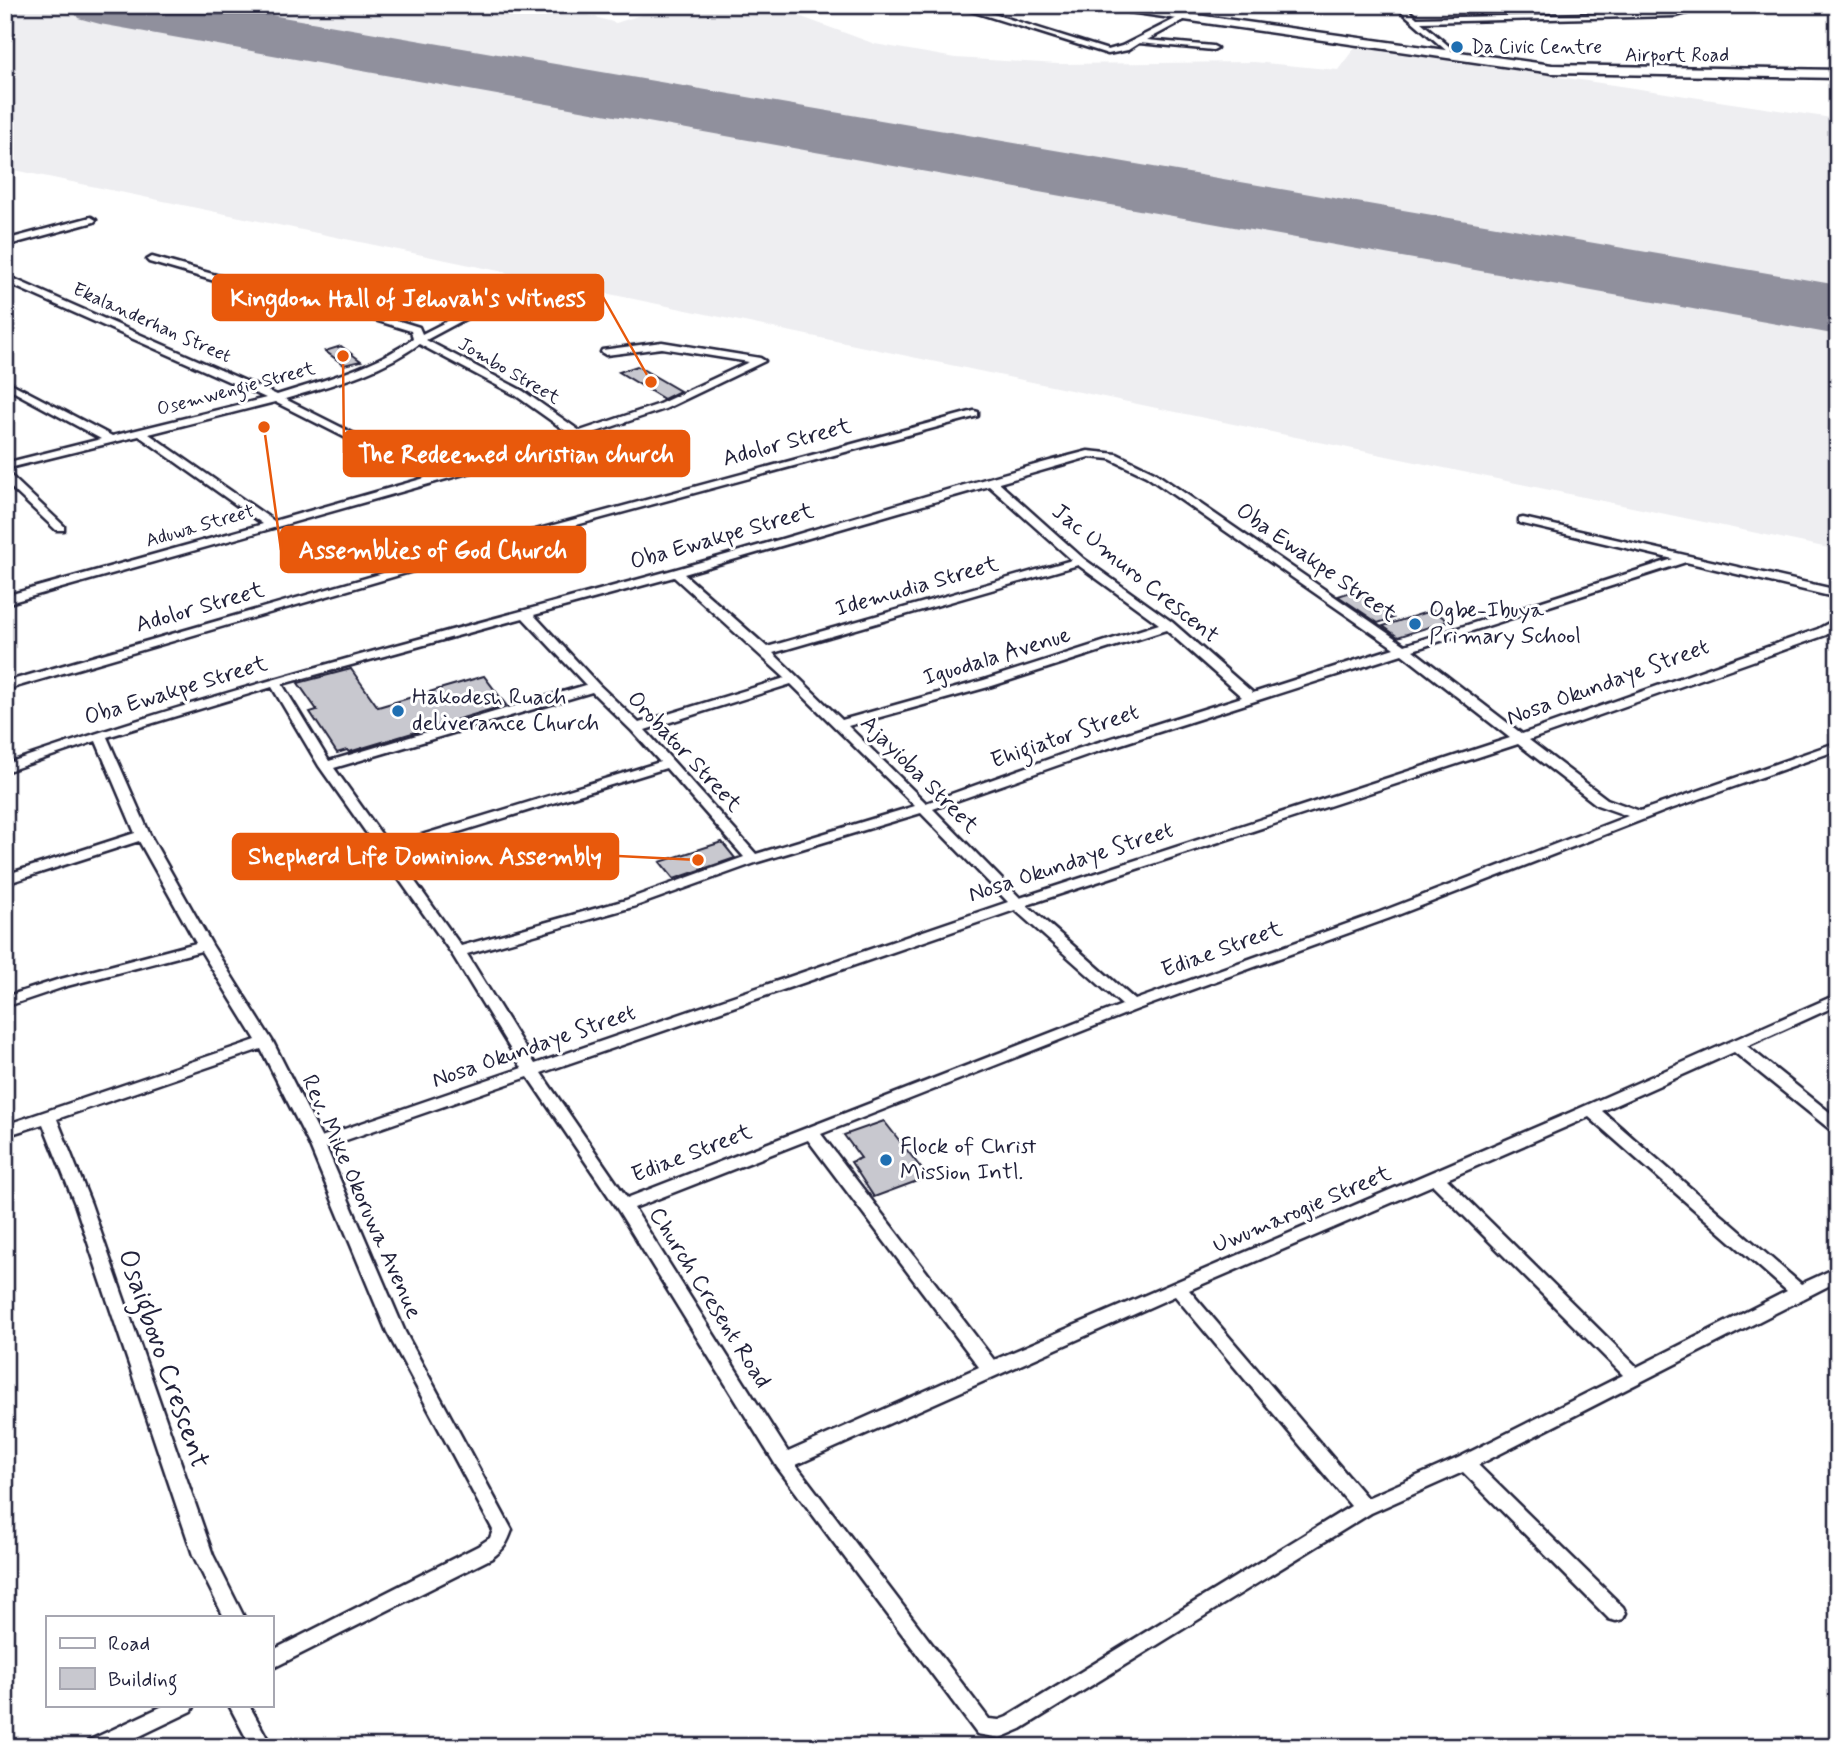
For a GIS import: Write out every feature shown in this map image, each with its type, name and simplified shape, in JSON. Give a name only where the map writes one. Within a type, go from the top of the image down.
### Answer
[{"type":"main road","name":"Airport Road","points":[[1101,5],[1573,65],[1838,68]]},
{"type":"main road","name":"Airport Road","points":[[1136,5],[1254,25],[1580,71],[1838,74]]},
{"type":"street","points":[[956,5],[1099,51],[1119,51],[1183,17]]},
{"type":"street","points":[[1398,5],[1448,50]]},
{"type":"street","points":[[1414,19],[1676,14],[1690,11],[1685,5]]},
{"type":"street","points":[[1833,5],[1838,11]]},
{"type":"street","points":[[1138,41],[1213,48]]},
{"type":"street","points":[[5,243],[91,220]]},
{"type":"street","name":"Jombo Street","points":[[152,260],[239,285],[338,305],[416,329],[418,340],[519,393],[580,436]]},
{"type":"street","name":"Ekalanderhan Street","points":[[5,278],[276,399],[433,478]]},
{"type":"street","name":"Osemwengie Street","points":[[5,466],[276,399],[383,362],[464,316]]},
{"type":"street","name":"Aduwa Street","points":[[5,600],[580,436],[661,407],[760,361],[662,345],[606,352]]},
{"type":"street","points":[[5,383],[111,440]]},
{"type":"street","name":"Adolor Street","points":[[5,686],[495,544],[974,414]]},
{"type":"street","points":[[142,433],[272,525]]},
{"type":"street","name":"Oba Ewakpe Street","points":[[5,768],[100,735],[275,682],[676,573],[1088,454],[1116,455],[1150,474],[1405,650],[1602,802],[1642,816]]},
{"type":"street","points":[[5,476],[60,528]]},
{"type":"street","name":"Jac Umuro Crescent","points":[[991,482],[1080,561],[1168,625],[1252,699]]},
{"type":"street","points":[[1523,520],[1838,594]]},
{"type":"street","name":"Ehigiator Street","points":[[458,952],[631,903],[753,859],[924,808],[1082,752],[1685,559]]},
{"type":"street","name":"Idemudia Street","points":[[765,652],[1080,561]]},
{"type":"street","name":"Ajayioba Street","points":[[676,573],[765,652],[924,808],[1017,904],[1133,1006]]},
{"type":"street","name":"Orobator Street","points":[[526,614],[594,687],[637,728],[753,859]]},
{"type":"street","name":"Nosa Okundaye Street","points":[[317,1144],[1017,904],[1519,739],[1822,632],[1838,622]]},
{"type":"street","name":"Iguodala Avenue","points":[[838,725],[988,683],[1168,625]]},
{"type":"street","points":[[637,728],[792,680]]},
{"type":"street","name":"Church Cresent Road","points":[[275,682],[326,766],[458,952],[532,1072],[624,1206],[783,1462],[984,1728],[1000,1729],[1014,1723],[1364,1508]]},
{"type":"street","points":[[326,766],[594,687]]},
{"type":"street","name":"Rev. Mike Okoruwa Avenue","points":[[100,735],[143,835],[205,945],[265,1042],[317,1144],[396,1332],[503,1530],[498,1543],[485,1552],[273,1660]]},
{"type":"street","name":"Ediae Street","points":[[624,1206],[1133,1006],[1385,915],[1642,816],[1838,746]]},
{"type":"street","points":[[386,850],[669,763]]},
{"type":"street","points":[[5,880],[143,835]]},
{"type":"street","points":[[5,1002],[62,983],[205,945]]},
{"type":"street","name":"Uwumarogie Street","points":[[783,1462],[989,1367],[1435,1177],[1838,999]]},
{"type":"street","points":[[5,1131],[265,1042]]},
{"type":"street","points":[[1736,1046],[1838,1127]]},
{"type":"street","points":[[1590,1109],[1800,1293]]},
{"type":"street","name":"Osaigbovo Crescent","points":[[48,1116],[83,1204],[145,1392],[204,1555],[234,1616]]},
{"type":"street","points":[[811,1132],[989,1367]]},
{"type":"street","points":[[1435,1177],[1636,1377]]},
{"type":"street","points":[[1178,1288],[1364,1508],[1465,1462],[1838,1273]]},
{"type":"street","points":[[1465,1462],[1616,1613]]},
{"type":"street","points":[[95,1747],[183,1706]]},
{"type":"street","points":[[240,1706],[262,1747]]},
{"type":"shaded area","points":[[5,5],[553,5],[616,23],[671,5],[769,5],[875,44],[955,58],[1058,64],[1254,62],[1338,70],[1356,46],[1838,119],[1838,550],[5,168]]},
{"type":"building","points":[[341,346],[361,361],[344,365],[325,351]]},
{"type":"building","points":[[637,366],[680,391],[664,399],[619,372]]},
{"type":"building","name":"Ogbe-Ibuya Primary School","points":[[1354,591],[1393,618],[1378,623],[1338,596]]},
{"type":"building","name":"Ogbe-Ibuya Primary School","points":[[1433,610],[1448,621],[1398,637],[1383,626]]},
{"type":"building","name":"Hakodesh Ruach deliverance Church","points":[[351,669],[378,707],[484,676],[506,705],[349,752],[347,750],[337,753],[310,712],[317,710],[298,683]]},
{"type":"building","points":[[722,842],[735,858],[674,879],[660,862]]},
{"type":"building","name":"Flock of Christ Mission Intl.","points":[[884,1121],[928,1177],[874,1197],[851,1162],[861,1158],[844,1135]]},
{"type":"runway","points":[[100,5],[1838,310]]},
{"type":"place","name":"Da Civic Centre","points":[[1457,47]]},
{"type":"place","name":"The Redeemed christian church","points":[[343,356]]},
{"type":"place","name":"Kingdom Hall of Jehovah's Witness","points":[[651,382]]},
{"type":"place","name":"Assemblies of God Church","points":[[264,427]]},
{"type":"place","name":"Ogbe-Ibuya Primary School","points":[[1415,624]]},
{"type":"place","name":"Hakodesh Ruach deliverance Church","points":[[398,711]]},
{"type":"place","name":"Shepherd Life Dominion Assembly","points":[[698,860]]},
{"type":"place","name":"Flock of Christ Mission Intl.","points":[[886,1160]]}]
